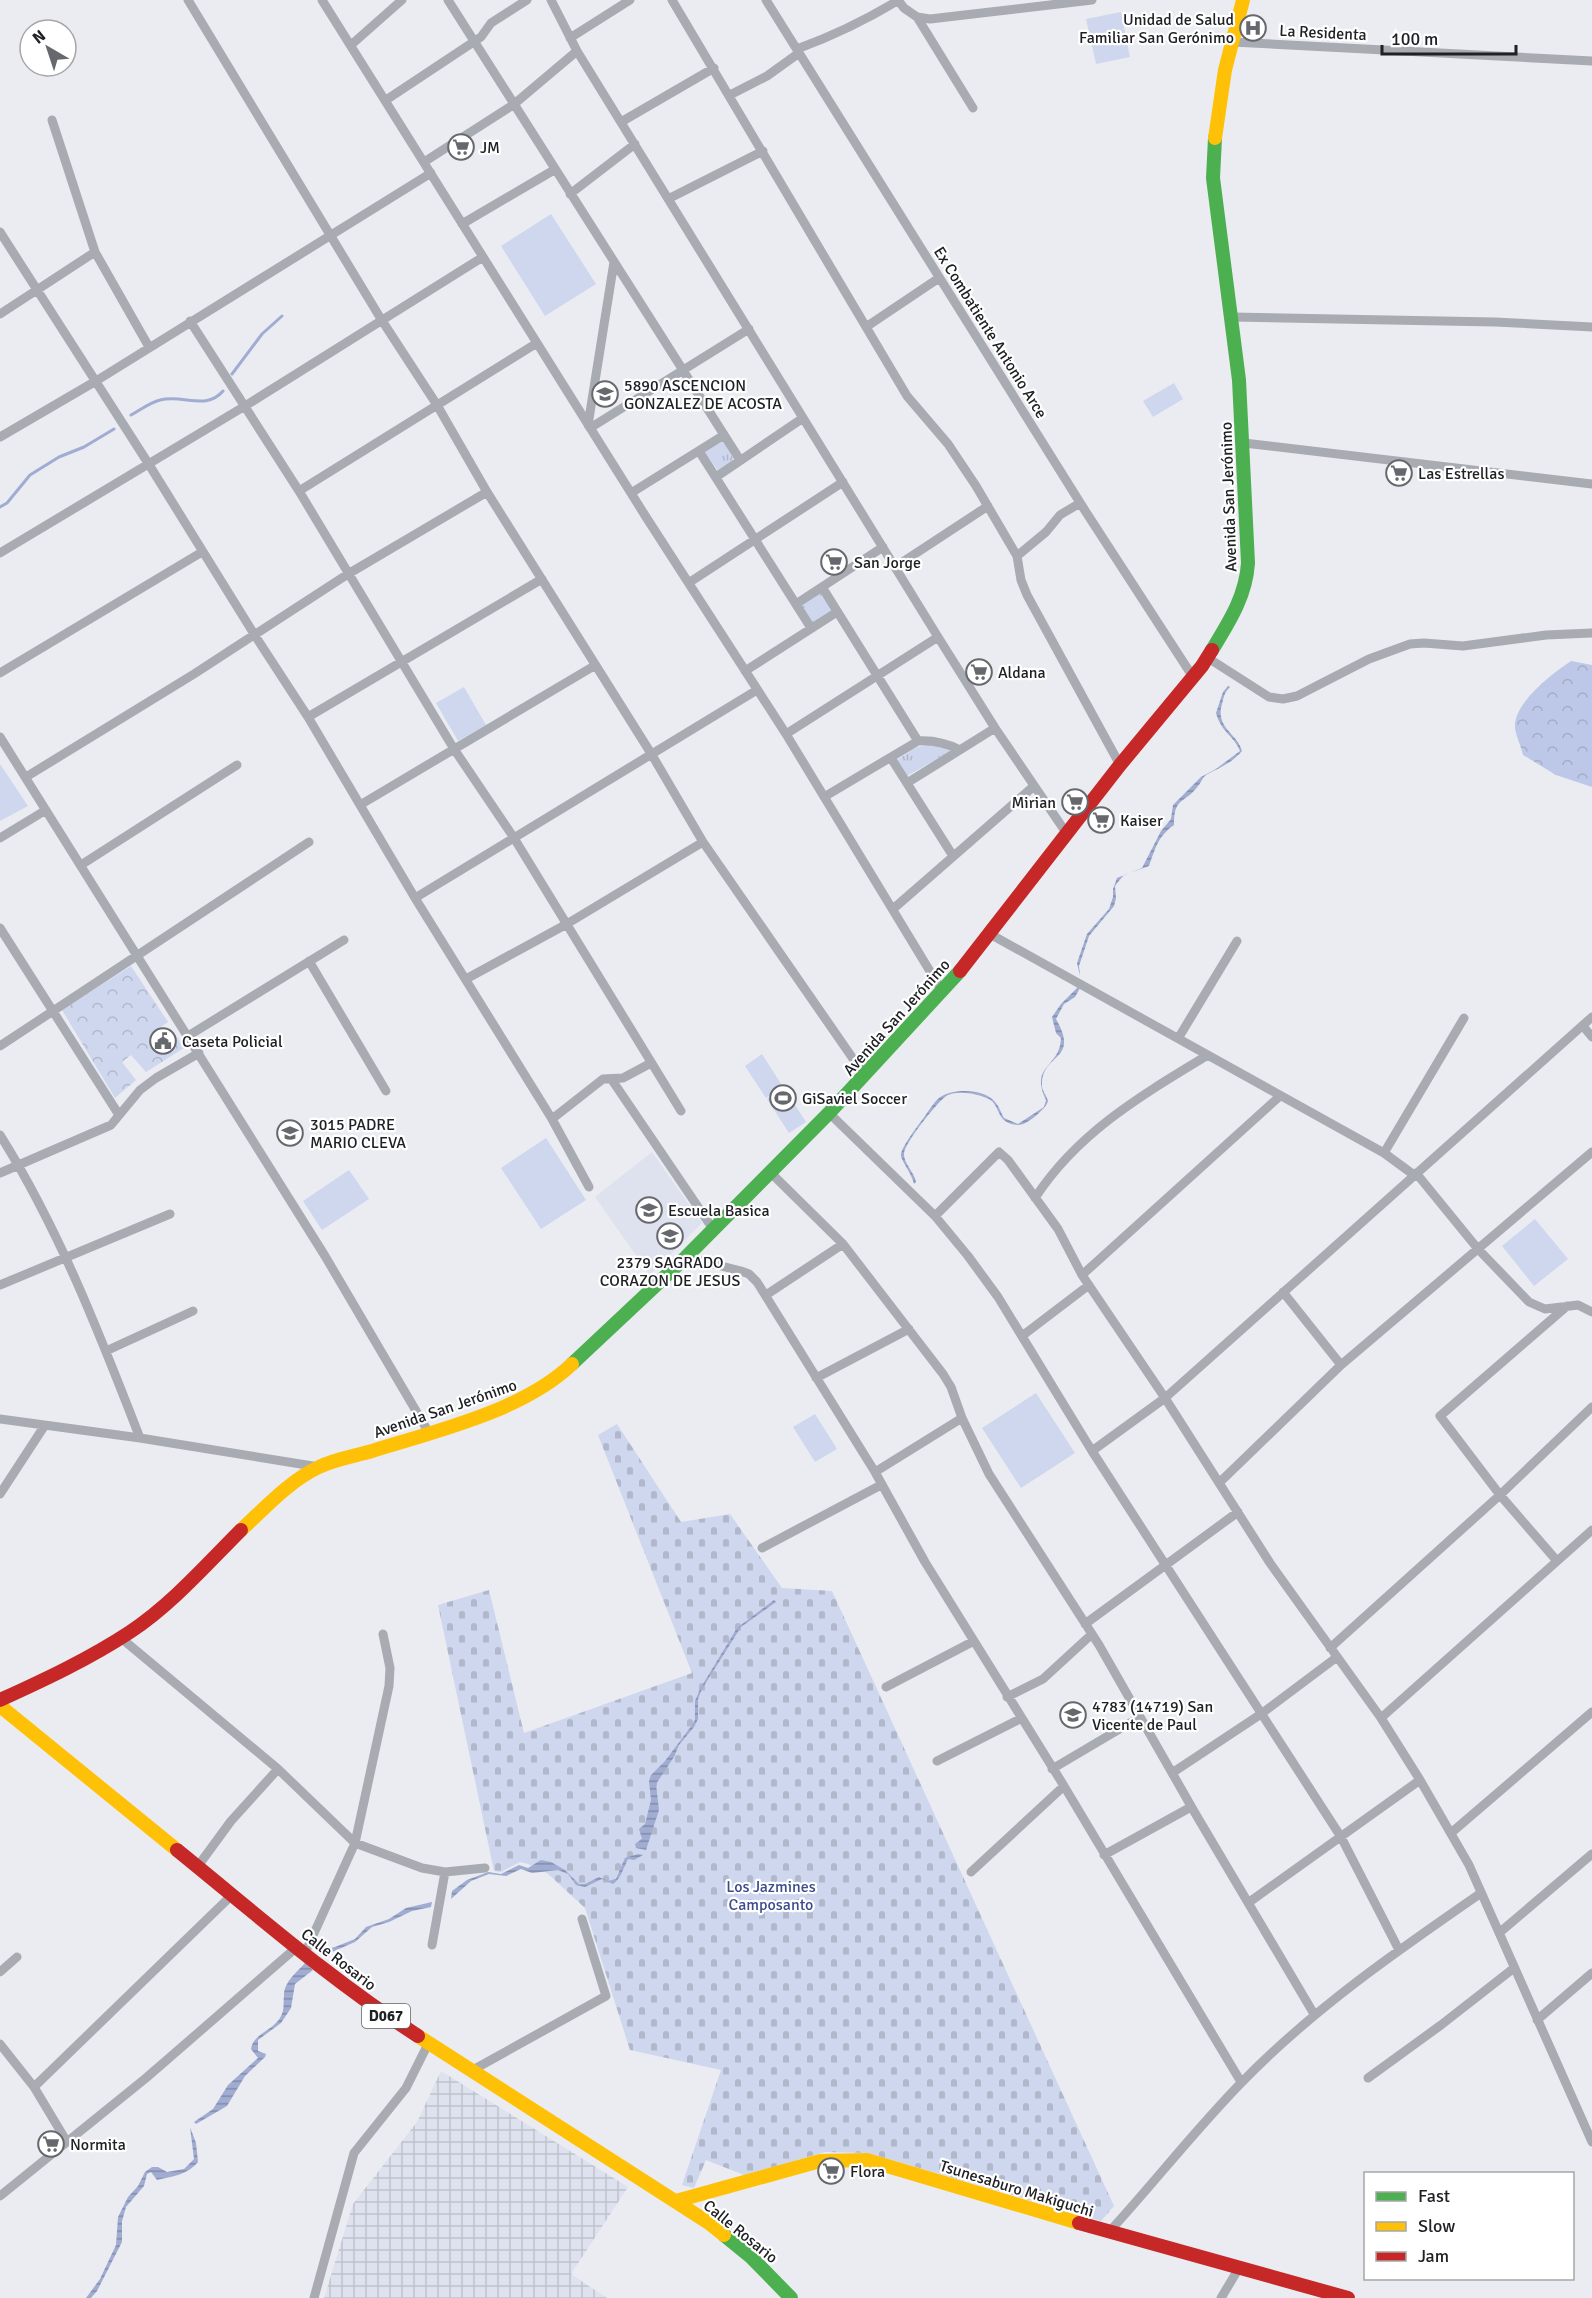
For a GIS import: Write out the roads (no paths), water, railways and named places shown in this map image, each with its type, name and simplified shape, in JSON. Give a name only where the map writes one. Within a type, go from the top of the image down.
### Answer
[{"type":"street","points":[[188,0],[381,319],[437,405],[487,492],[704,842],[866,1076]]},
{"type":"street","points":[[322,0],[631,493],[786,734],[942,991]]},
{"type":"street","points":[[351,45],[402,0]]},
{"type":"street","points":[[448,0],[740,460]]},
{"type":"street","points":[[386,100],[474,42],[492,23],[527,0]]},
{"type":"street","points":[[551,0],[577,51],[938,637],[995,729],[1067,834]]},
{"type":"street","points":[[570,38],[630,0]]},
{"type":"street","points":[[672,0],[907,396],[948,444],[1017,555],[1027,595],[1120,765]]},
{"type":"street","name":"Ex Combatiente Antonio Arce","points":[[766,0],[1080,503],[1193,677]]},
{"type":"street","points":[[730,95],[767,76],[798,51],[867,20],[898,0],[910,13],[917,17],[930,19],[1092,0]]},
{"type":"street","points":[[994,11],[995,0]]},
{"type":"street","name":"Avenida San Jerónimo","points":[[0,1700],[57,1674],[121,1638],[153,1614],[280,1493],[319,1467],[429,1433],[519,1401],[554,1381],[686,1257],[866,1076],[990,934],[1120,765],[1208,658],[1235,614],[1247,579],[1248,537],[1244,443],[1232,317],[1214,189],[1213,148],[1219,104],[1243,0]]},
{"type":"street","points":[[917,17],[974,108]]},
{"type":"street","name":"La Residenta","points":[[1232,42],[1592,61]]},
{"type":"street","points":[[424,162],[513,105],[577,51]]},
{"type":"street","points":[[621,122],[714,68]]},
{"type":"street","points":[[52,120],[95,252],[149,347]]},
{"type":"street","points":[[570,194],[635,144]]},
{"type":"street","points":[[668,199],[763,151]]},
{"type":"street","points":[[462,224],[554,170]]},
{"type":"street","points":[[0,437],[96,381],[329,234],[431,173]]},
{"type":"street","points":[[0,232],[308,717],[415,898],[552,1119],[589,1187]]},
{"type":"street","points":[[0,314],[95,252]]},
{"type":"street","points":[[0,553],[245,406],[483,257]]},
{"type":"street","points":[[589,426],[614,262]]},
{"type":"street","points":[[867,327],[939,278]]},
{"type":"street","points":[[1232,317],[1495,322],[1592,327]]},
{"type":"street","points":[[190,321],[299,491],[454,749],[513,838],[681,1111]]},
{"type":"street","points":[[589,426],[749,329]]},
{"type":"street","points":[[299,491],[537,343]]},
{"type":"street","points":[[716,477],[803,418]]},
{"type":"street","points":[[631,493],[724,435]]},
{"type":"street","points":[[1244,443],[1592,484]]},
{"type":"street","points":[[699,451],[811,628]]},
{"type":"street","points":[[690,582],[843,482]]},
{"type":"street","points":[[26,777],[194,674],[348,574],[487,492]]},
{"type":"street","points":[[1017,555],[1046,532],[1060,515],[1080,503]]},
{"type":"street","points":[[895,567],[988,506]]},
{"type":"street","points":[[796,604],[883,547]]},
{"type":"street","points":[[0,673],[202,552]]},
{"type":"street","points":[[308,717],[542,579]]},
{"type":"street","points":[[822,587],[918,741]]},
{"type":"street","points":[[745,671],[837,612]]},
{"type":"street","points":[[1208,658],[1269,697],[1283,699],[1297,696],[1369,659],[1410,644],[1463,646],[1546,635],[1592,633]]},
{"type":"street","points":[[786,734],[938,637]]},
{"type":"street","points":[[360,805],[594,666]]},
{"type":"street","points":[[415,898],[757,690]]},
{"type":"street","points":[[907,783],[995,729]]},
{"type":"street","points":[[0,736],[325,1256],[429,1433]]},
{"type":"street","points":[[824,797],[918,741],[941,742],[960,750]]},
{"type":"street","points":[[891,758],[953,856]]},
{"type":"street","points":[[81,865],[237,765]]},
{"type":"street","points":[[893,909],[1034,786]]},
{"type":"street","points":[[0,838],[46,810]]},
{"type":"street","points":[[0,1046],[309,842]]},
{"type":"street","points":[[466,979],[566,925],[704,842]]},
{"type":"street","points":[[0,928],[119,1115]]},
{"type":"street","points":[[990,934],[1179,1037],[1384,1153],[1415,1174],[1478,1249],[1529,1302],[1545,1309],[1578,1305],[1592,1312]]},
{"type":"street","points":[[188,1036],[344,940]]},
{"type":"street","points":[[1179,1037],[1237,941]]},
{"type":"street","points":[[309,961],[386,1090]]},
{"type":"street","points":[[1092,1451],[1165,1398],[1592,1017]]},
{"type":"street","points":[[1384,1153],[1464,1018]]},
{"type":"street","points":[[1583,1026],[1592,1037]]},
{"type":"street","points":[[0,1173],[111,1125],[140,1090],[199,1053]]},
{"type":"street","points":[[1035,1198],[1049,1176],[1112,1115],[1208,1055]]},
{"type":"street","points":[[552,1119],[603,1079],[623,1078],[651,1063]]},
{"type":"street","points":[[612,1080],[713,1229]]},
{"type":"street","points":[[1082,1275],[1280,1096]]},
{"type":"street","points":[[829,1113],[934,1216],[968,1256],[998,1297],[1092,1451],[1341,1837],[1399,1950]]},
{"type":"street","points":[[0,1136],[18,1165],[65,1259],[106,1351],[140,1438]]},
{"type":"street","points":[[934,1216],[999,1152],[1008,1160],[1058,1229],[1082,1275],[1238,1512],[1330,1648],[1381,1718],[1451,1833],[1469,1865],[1592,2142]]},
{"type":"street","points":[[1219,1483],[1341,1365],[1592,1152]]},
{"type":"street","points":[[770,1172],[843,1244],[909,1329],[951,1388],[962,1418],[989,1473],[1092,1634],[1314,2014]]},
{"type":"street","points":[[0,1285],[170,1214]]},
{"type":"street","points":[[766,1295],[843,1244]]},
{"type":"street","points":[[686,1257],[749,1274],[766,1295],[1241,2082]]},
{"type":"street","points":[[1022,1336],[1089,1285]]},
{"type":"street","points":[[1283,1292],[1341,1365]]},
{"type":"street","points":[[1557,1561],[1500,1495],[1440,1416],[1568,1306]]},
{"type":"street","points":[[106,1351],[193,1311]]},
{"type":"street","points":[[816,1378],[909,1329]]},
{"type":"street","points":[[1330,1648],[1500,1495],[1592,1407]]},
{"type":"street","points":[[1,1418],[319,1467]]},
{"type":"street","points":[[874,1472],[962,1418]]},
{"type":"street","points":[[0,1494],[45,1425]]},
{"type":"street","points":[[762,1548],[881,1485]]},
{"type":"street","points":[[1085,1624],[1238,1512]]},
{"type":"street","points":[[1381,1718],[1592,1530]]},
{"type":"street","points":[[0,2196],[301,1950],[355,1842],[389,1686],[390,1668],[383,1634]]},
{"type":"street","points":[[1007,1697],[1042,1679],[1066,1660],[1092,1634]]},
{"type":"street","points":[[121,1638],[278,1769],[355,1842],[422,1868],[445,1872],[485,1868]]},
{"type":"street","points":[[886,1688],[974,1641]]},
{"type":"street","points":[[1172,1773],[1261,1714],[1337,1657]]},
{"type":"street","name":"Calle Rosario","points":[[0,1706],[380,2012],[676,2201],[739,2247],[791,2298]]},
{"type":"street","points":[[1451,1833],[1592,1712]]},
{"type":"street","points":[[1052,1769],[1140,1717]]},
{"type":"street","points":[[937,1761],[1020,1719]]},
{"type":"street","points":[[198,1866],[231,1821],[278,1769]]},
{"type":"street","points":[[1248,1902],[1420,1780]]},
{"type":"street","points":[[971,1872],[1064,1786]]},
{"type":"street","points":[[1104,1855],[1191,1807]]},
{"type":"street","points":[[1499,1932],[1592,1854]]},
{"type":"street","points":[[432,1945],[445,1872]]},
{"type":"street","points":[[1109,2232],[1241,2082],[1314,2014],[1399,1950],[1481,1893]]},
{"type":"street","points":[[34,2087],[233,1894]]},
{"type":"street","points":[[471,2070],[606,1996],[582,1919]]},
{"type":"street","points":[[0,1972],[17,1957]]},
{"type":"street","points":[[1368,2078],[1442,2025],[1514,1968]]},
{"type":"street","points":[[1537,2020],[1592,1973]]},
{"type":"street","points":[[0,2044],[34,2087],[67,2142]]},
{"type":"street","points":[[314,2298],[354,2153],[406,2088],[428,2044]]},
{"type":"street","name":"Tsunesaburo Makiguchi","points":[[676,2201],[820,2161],[867,2160],[1109,2232],[1348,2298]]},
{"type":"street","points":[[1221,2298],[1239,2268]]},
{"type":"waterway","points":[[232,374],[262,334],[282,316]]},
{"type":"waterway","points":[[131,415],[160,400],[202,401],[216,397],[223,391]]},
{"type":"waterway","points":[[0,507],[7,503],[30,475],[59,457],[84,447],[114,429]]},
{"type":"place","name":"Unidad de Salud Familiar San Gerónimo","points":[[1253,28]]},
{"type":"place","name":"JM","points":[[461,147]]},
{"type":"place","name":"5890 ASCENCION GONZALEZ DE ACOSTA","points":[[605,394]]},
{"type":"place","name":"Las Estrellas","points":[[1399,473]]},
{"type":"place","name":"San Jorge","points":[[834,562]]},
{"type":"place","name":"Aldana","points":[[979,672]]},
{"type":"place","name":"Mirian","points":[[1075,802]]},
{"type":"place","name":"Kaiser","points":[[1101,820]]},
{"type":"place","name":"Caseta Policial","points":[[163,1041]]},
{"type":"place","name":"GiSaviel Soccer","points":[[783,1098]]},
{"type":"place","name":"3015 PADRE MARIO CLEVA","points":[[290,1133]]},
{"type":"place","name":"Escuela Basica","points":[[649,1210]]},
{"type":"place","name":"2379 SAGRADO CORAZON DE JESUS","points":[[670,1236]]},
{"type":"place","name":"4783 (14719) San Vicente de Paul","points":[[1073,1715]]},
{"type":"place","name":"Normita","points":[[51,2144]]},
{"type":"place","name":"Flora","points":[[831,2171]]},
{"type":"park label","name":"Los Jazmines Camposanto","points":[[771,1895]]}]
